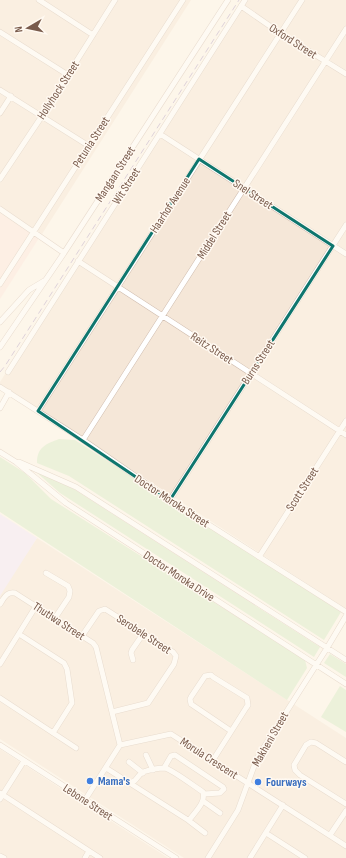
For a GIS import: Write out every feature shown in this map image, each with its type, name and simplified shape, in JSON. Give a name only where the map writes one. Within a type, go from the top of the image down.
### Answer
[{"type":"street","points":[[39,0],[93,35]]},
{"type":"street","name":"Hollyhock Street","points":[[0,179],[42,116],[115,0]]},
{"type":"street","name":"Petunia Street","points":[[0,284],[183,0]]},
{"type":"street","name":"Mangaan Street","points":[[0,347],[64,253],[228,0]]},
{"type":"street","name":"Wit Street","points":[[8,372],[245,0]]},
{"type":"street","name":"Haarhof Avenue","points":[[38,411],[302,0]]},
{"type":"street","name":"Oxford Street","points":[[241,6],[280,34],[346,74]]},
{"type":"street","name":"Middel Street","points":[[82,440],[346,29]]},
{"type":"street","points":[[0,32],[68,75]]},
{"type":"street","points":[[0,90],[89,146]]},
{"type":"street","points":[[0,113],[11,96]]},
{"type":"street","name":"Snel Street","points":[[160,134],[346,254]]},
{"type":"street","points":[[0,209],[64,253]]},
{"type":"street","name":"Burns Street","points":[[170,500],[346,225]]},
{"type":"street","name":"Reitz Street","points":[[78,261],[346,435]]},
{"type":"street","points":[[0,322],[29,290],[45,281]]},
{"type":"street","name":"Doctor Moroka Street","points":[[0,387],[82,440],[170,500],[346,612]]},
{"type":"street","points":[[0,408],[9,392]]},
{"type":"street","name":"Scott Street","points":[[258,557],[346,421]]},
{"type":"street","name":"Doctor Moroka Drive","points":[[0,452],[16,462],[66,503],[346,684]]},
{"type":"street","name":"Doctor Moroka Drive","points":[[16,462],[28,465],[76,487],[346,660]]},
{"type":"street","points":[[46,573],[68,586],[70,591],[69,597],[55,618]]},
{"type":"street","name":"Thutlwa Street","points":[[0,604],[7,594],[12,592],[19,595],[82,636],[96,647],[120,744]]},
{"type":"street","points":[[0,664],[36,606]]},
{"type":"street","name":"Serobele Street","points":[[82,636],[99,611],[103,609],[108,610],[176,656],[175,662],[148,703],[112,712]]},
{"type":"street","name":"Makheni Street","points":[[208,858],[238,810],[257,758],[346,616]]},
{"type":"street","points":[[19,634],[64,663],[67,669],[72,703],[53,733]]},
{"type":"street","points":[[133,660],[131,653],[132,650],[143,634]]},
{"type":"street","points":[[213,760],[248,705],[247,698],[210,675],[205,676],[191,697],[191,704],[231,731]]},
{"type":"street","points":[[0,698],[76,748]]},
{"type":"street","name":"Morula Crescent","points":[[120,744],[171,734],[346,846]]},
{"type":"street","points":[[346,762],[316,742],[311,742],[306,745],[294,765],[295,770],[300,775],[346,804]]},
{"type":"street","points":[[85,800],[120,744]]},
{"type":"street","name":"Lebone Street","points":[[0,745],[176,858]]},
{"type":"street","points":[[146,755],[153,770]]},
{"type":"street","points":[[129,782],[131,783],[136,781],[143,772],[164,768],[199,789],[204,794],[220,793],[224,788],[175,755],[171,756],[164,768]]},
{"type":"street","points":[[24,761],[1,796],[100,858]]},
{"type":"street","points":[[129,762],[143,772]]},
{"type":"street","points":[[106,768],[188,820],[204,833]]},
{"type":"street","points":[[188,820],[203,801],[204,794]]},
{"type":"street","points":[[203,801],[220,813]]},
{"type":"street","points":[[250,858],[283,805]]},
{"type":"street","points":[[330,835],[346,811]]},
{"type":"street","points":[[266,833],[305,858]]},
{"type":"street","points":[[85,858],[89,851]]},
{"type":"street","points":[[0,856],[4,858]]},
{"type":"highlighted area","points":[[199,159],[333,246],[170,500],[38,411]]},
{"type":"shaded area","points":[[0,0],[191,0],[42,234],[0,207]]},
{"type":"shaded area","points":[[244,0],[346,0],[346,609],[0,384]]},
{"type":"shaded area","points":[[0,213],[39,238],[0,299]]},
{"type":"shaded area","points":[[0,514],[37,538],[0,596]]},
{"type":"shaded area","points":[[37,538],[346,738],[346,858],[184,858],[0,739],[0,594]]},
{"type":"shaded area","points":[[0,749],[168,858],[0,858]]},
{"type":"green space","points":[[59,439],[75,440],[341,612],[324,640],[69,476],[37,463],[37,458],[43,447]]},
{"type":"green space","points":[[0,457],[25,473],[51,499],[305,660],[307,668],[287,700],[0,512]]},
{"type":"green space","points":[[35,471],[66,484],[320,647],[314,657],[60,493]]},
{"type":"green space","points":[[330,654],[346,664],[346,677],[324,663]]},
{"type":"green space","points":[[340,686],[346,690],[346,732],[321,717]]},
{"type":"railway","points":[[0,372],[239,0]]},
{"type":"place","name":"Mama's","points":[[90,781]]},
{"type":"place","name":"Fourways","points":[[258,782]]}]
